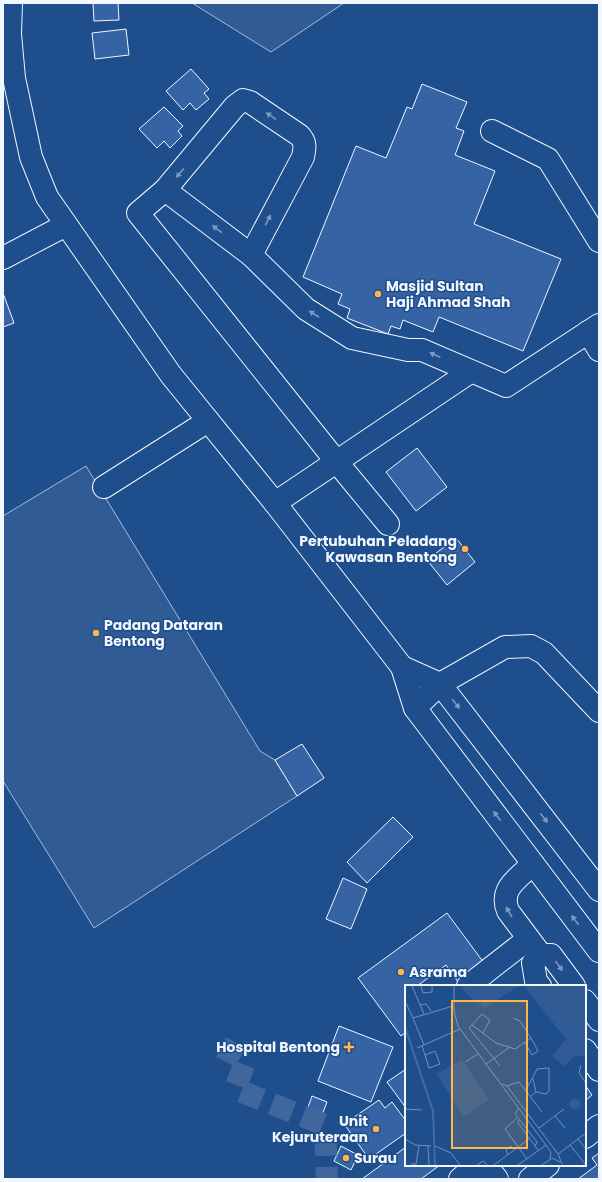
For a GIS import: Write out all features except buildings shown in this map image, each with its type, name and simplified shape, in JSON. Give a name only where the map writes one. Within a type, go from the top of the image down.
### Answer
[{"type":"main road","points":[[10,3],[6,35],[14,78],[31,157],[47,196],[171,375],[275,503],[402,667],[415,708],[599,951]]},
{"type":"main road","points":[[251,255],[303,157],[305,142],[299,135],[250,102],[240,101],[165,190],[138,213],[336,462],[388,524]]},
{"type":"main road","points":[[492,131],[548,160],[599,241]]},
{"type":"main road","points":[[165,190],[251,255],[306,309],[352,338],[408,350],[422,350],[470,372],[506,386],[595,336]]},
{"type":"main road","points":[[3,258],[66,225]]},
{"type":"main road","points":[[275,503],[470,372]]},
{"type":"main road","points":[[104,487],[208,421]]},
{"type":"main road","points":[[415,708],[440,684],[505,648],[531,646],[544,653],[599,711]]},
{"type":"main road","points":[[402,667],[440,684],[599,890]]},
{"type":"main road","points":[[533,864],[510,884],[505,895],[505,903],[508,912],[534,947],[551,955],[573,985]]},
{"type":"main road","points":[[470,985],[534,947]]},
{"type":"main road","points":[[534,947],[533,963],[536,981],[539,985]]},
{"type":"main road","points":[[586,1002],[599,1020]]},
{"type":"main road","points":[[586,1051],[599,1070]]},
{"type":"main road","points":[[586,1136],[599,1126]]},
{"type":"main road","points":[[460,1179],[472,1169],[481,1166],[490,1169],[497,1179]]},
{"type":"shaded area","points":[[192,3],[344,3],[271,52]]},
{"type":"shaded area","name":"Padang Dataran Bentong","points":[[86,466],[260,751],[275,760],[297,796],[94,928],[3,781],[3,516]]},
{"type":"tunnel","points":[[221,1047],[246,1060],[235,1089],[325,1125],[327,1179]]},
{"type":"place","name":"Masjid Sultan Haji Ahmad Shah","points":[[378,294]]},
{"type":"place","name":"Pertubuhan Peladang Kawasan Bentong","points":[[465,549]]},
{"type":"place","name":"Padang Dataran Bentong","points":[[96,633]]},
{"type":"place","name":"Asrama","points":[[401,972]]},
{"type":"place","name":"Hospital Bentong","points":[[349,1047]]},
{"type":"place","name":"Unit Kejuruteraan","points":[[376,1129]]},
{"type":"place","name":"Surau","points":[[346,1158]]}]
